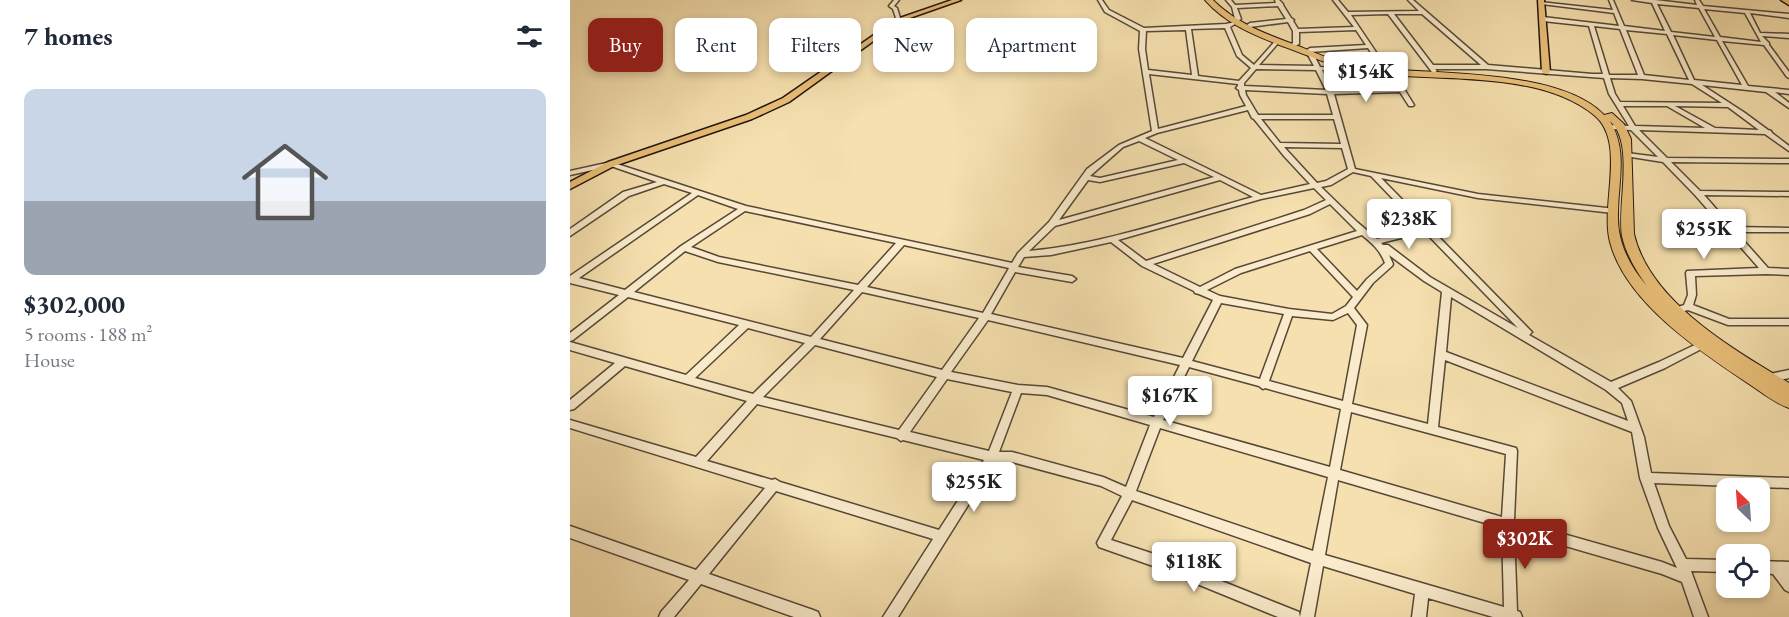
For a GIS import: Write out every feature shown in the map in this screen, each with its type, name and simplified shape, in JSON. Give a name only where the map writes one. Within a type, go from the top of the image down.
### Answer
[{"type":"highway","points":[[1209,0],[1233,22],[1277,41],[1293,45]]},
{"type":"highway","points":[[1216,0],[1233,22],[1250,25],[1310,52],[1359,69],[1433,69],[1520,79],[1555,87],[1593,104],[1626,142],[1627,225],[1631,246],[1641,269],[1653,285],[1683,309],[1710,337],[1789,390]]},
{"type":"highway","points":[[1310,52],[1386,70],[1518,83],[1537,87],[1573,99],[1597,113],[1616,128]]},
{"type":"highway","points":[[1616,128],[1614,236],[1624,262],[1658,304],[1704,344],[1789,402]]},
{"type":"main road","points":[[905,18],[958,0]]},
{"type":"main road","points":[[1784,0],[1789,3]]},
{"type":"main road","points":[[1542,2],[1546,72]]},
{"type":"main road","points":[[570,186],[611,164],[749,117],[786,99],[873,38]]},
{"type":"street","points":[[897,0],[891,6],[895,8],[898,18]]},
{"type":"street","points":[[1100,0],[1107,11],[1143,30],[1188,28],[1233,22]]},
{"type":"street","points":[[1228,0],[1234,7],[1233,22],[1240,56],[1253,67],[1359,69]]},
{"type":"street","points":[[1335,0],[1411,105]]},
{"type":"street","points":[[1410,0],[1486,67]]},
{"type":"street","points":[[1584,0],[1586,9]]},
{"type":"street","points":[[1611,0],[1642,77]]},
{"type":"street","points":[[1634,0],[1789,16]]},
{"type":"street","points":[[1697,0],[1745,86]]},
{"type":"street","points":[[1653,1],[1692,81],[1769,132],[1789,149]]},
{"type":"street","points":[[1234,7],[1279,2],[1296,31],[1293,45]]},
{"type":"street","points":[[1542,2],[1616,12]]},
{"type":"street","points":[[1347,14],[1424,12]]},
{"type":"street","points":[[1390,13],[1433,69],[1486,67],[1642,77],[1789,92]]},
{"type":"street","points":[[1747,13],[1758,34],[1788,73]]},
{"type":"street","points":[[1543,19],[1767,44]]},
{"type":"street","points":[[1250,25],[1291,20]]},
{"type":"street","points":[[1591,25],[1612,94],[1634,129],[1698,193],[1766,272]]},
{"type":"street","points":[[1188,28],[1194,78]]},
{"type":"street","points":[[1296,31],[1357,28]]},
{"type":"street","points":[[1143,30],[1142,49],[1147,72],[1148,99],[1155,132]]},
{"type":"street","points":[[1758,34],[1789,36]]},
{"type":"street","points":[[1240,85],[1277,41]]},
{"type":"street","points":[[1352,170],[1330,92],[1310,52],[1369,46]]},
{"type":"street","points":[[1147,72],[1240,85],[1330,92],[1402,90]]},
{"type":"street","points":[[1240,85],[1247,108],[1254,117],[1362,232],[1427,279],[1610,387],[1626,401],[1636,429],[1646,478],[1701,617]]},
{"type":"street","points":[[1767,89],[1789,106]]},
{"type":"street","points":[[1619,104],[1728,105]]},
{"type":"street","points":[[1668,105],[1716,132]]},
{"type":"street","points":[[901,436],[985,317],[1021,255],[1052,224],[1090,171],[1121,146],[1139,138],[1247,108]]},
{"type":"street","points":[[1254,117],[1338,117]]},
{"type":"street","points":[[1616,128],[1769,132]]},
{"type":"street","points":[[1139,138],[1260,197]]},
{"type":"street","points":[[1279,145],[1346,146]]},
{"type":"street","points":[[1627,155],[1664,160],[1789,161]]},
{"type":"street","points":[[1086,177],[1100,180],[1183,161]]},
{"type":"street","points":[[570,173],[611,164],[744,208],[1072,279]]},
{"type":"street","points":[[1352,170],[1478,196],[1613,211]]},
{"type":"street","points":[[1021,255],[1051,252],[1112,239],[1260,197],[1339,179],[1352,170],[1373,174],[1538,343]]},
{"type":"street","points":[[1052,224],[1220,178]]},
{"type":"street","points":[[570,232],[626,194],[663,182]]},
{"type":"street","points":[[570,279],[697,193]]},
{"type":"street","points":[[1698,193],[1789,194]]},
{"type":"street","points":[[1145,264],[1307,212],[1331,201]]},
{"type":"street","points":[[570,338],[684,248],[744,208]]},
{"type":"street","points":[[1377,241],[1428,229]]},
{"type":"street","points":[[1730,229],[1789,230]]},
{"type":"street","points":[[1198,291],[1238,271],[1362,232]]},
{"type":"street","points":[[1112,239],[1145,264],[1218,299],[1288,312],[1333,317],[1349,308],[1370,281],[1389,264],[1387,256],[1377,241]]},
{"type":"street","points":[[699,462],[755,399],[814,340],[901,243]]},
{"type":"street","points":[[570,346],[755,399],[992,457],[1012,457],[1103,483],[1318,559],[1513,617],[1508,523],[1512,451],[1188,363],[860,288],[718,259],[684,248]]},
{"type":"street","points":[[1311,248],[1358,297]]},
{"type":"street","points":[[1789,272],[1690,273],[1692,295],[1683,309],[1728,322],[1789,322]]},
{"type":"street","points":[[570,279],[945,375],[1018,389],[1047,392],[1157,421],[1335,475],[1662,568],[1687,578]]},
{"type":"street","points":[[1433,428],[1448,291]]},
{"type":"street","points":[[1218,299],[1157,421],[1129,494],[1103,543],[1154,560],[1294,617]]},
{"type":"street","points":[[1308,617],[1362,325],[1349,308]]},
{"type":"street","points":[[1263,385],[1288,312]]},
{"type":"street","points":[[687,380],[746,324]]},
{"type":"street","points":[[1610,387],[1704,344]]},
{"type":"street","points":[[1440,354],[1636,429]]},
{"type":"street","points":[[570,406],[624,362]]},
{"type":"street","points":[[1769,378],[1789,375]]},
{"type":"street","points":[[890,617],[992,457],[1018,389]]},
{"type":"street","points":[[570,424],[775,484],[941,536]]},
{"type":"street","points":[[1646,478],[1789,483]]},
{"type":"street","points":[[666,617],[697,576],[775,484]]},
{"type":"street","points":[[570,532],[813,617]]},
{"type":"street","points":[[1682,565],[1716,566]]},
{"type":"street","points":[[1783,568],[1789,586]]},
{"type":"street","points":[[1419,617],[1422,589]]}]
